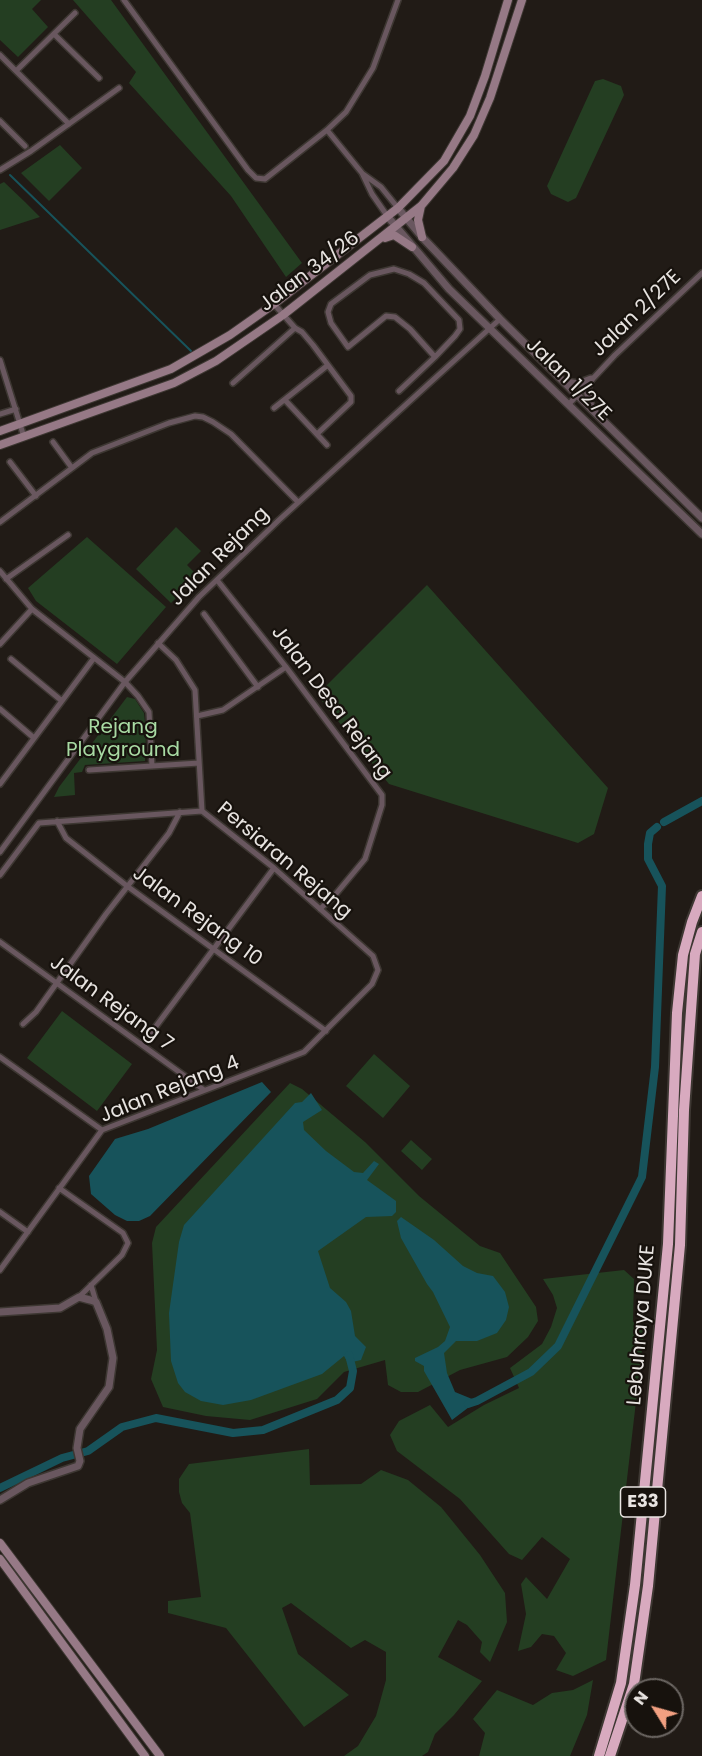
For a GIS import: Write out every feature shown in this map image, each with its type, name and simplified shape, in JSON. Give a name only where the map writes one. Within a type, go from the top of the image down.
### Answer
[{"type":"highway","name":"Lebuhraya DUKE","points":[[599,1756],[621,1683],[635,1585],[668,1244],[677,1013],[683,955],[702,896]]},
{"type":"highway","name":"Lebuhraya DUKE","points":[[610,1756],[634,1684],[649,1574],[680,1245],[686,1086],[695,954],[702,932]]},
{"type":"main road","name":"Jalan 34/26","points":[[0,431],[171,369],[230,335],[388,217],[444,161],[470,116],[485,76],[508,0]]},
{"type":"main road","name":"Jalan 34/26","points":[[0,445],[174,383],[216,361],[283,315],[421,206],[453,168],[474,135],[490,98],[522,0]]},
{"type":"main road","points":[[421,206],[418,220],[422,237]]},
{"type":"main road","points":[[376,242],[394,235],[412,247]]},
{"type":"main road","points":[[0,1542],[159,1756]]},
{"type":"main road","points":[[0,1559],[145,1756]]},
{"type":"street","points":[[124,0],[248,170],[256,178],[265,179],[346,112],[373,68],[398,0]]},
{"type":"street","points":[[16,70],[75,13]]},
{"type":"street","points":[[54,34],[99,78]]},
{"type":"street","points":[[0,55],[69,124]]},
{"type":"street","points":[[0,170],[119,88]]},
{"type":"street","points":[[0,121],[25,146]]},
{"type":"street","points":[[327,130],[362,173],[372,194],[388,217]]},
{"type":"street","points":[[362,173],[381,187],[398,208]]},
{"type":"street","name":"Jalan 1/27E","points":[[398,208],[422,237],[500,319],[702,518]]},
{"type":"street","name":"Jalan 1/27E","points":[[388,217],[449,289],[702,534]]},
{"type":"street","points":[[399,391],[435,357],[455,336],[461,325],[459,320],[424,283],[409,274],[394,269],[370,275],[331,304],[328,312],[331,323],[348,346],[386,316],[394,316],[410,329],[435,357]]},
{"type":"street","name":"Jalan 2/27E","points":[[569,404],[702,273]]},
{"type":"street","points":[[438,298],[449,289]]},
{"type":"street","points":[[274,304],[295,328],[302,332],[351,396],[351,402],[317,434]]},
{"type":"street","name":"Jalan Rejang","points":[[0,852],[125,682],[217,580],[298,502],[500,319]]},
{"type":"street","points":[[233,383],[295,328]]},
{"type":"street","points":[[0,360],[24,436]]},
{"type":"street","points":[[274,408],[328,365]]},
{"type":"street","points":[[564,381],[578,384],[591,380]]},
{"type":"street","points":[[591,380],[587,390],[592,409]]},
{"type":"street","points":[[285,400],[327,445]]},
{"type":"street","points":[[0,414],[16,409]]},
{"type":"street","points":[[0,522],[92,453],[169,423],[195,416],[203,417],[222,427],[240,442],[298,502]]},
{"type":"street","points":[[53,442],[72,468]]},
{"type":"street","points":[[10,462],[36,496]]},
{"type":"street","points":[[6,579],[68,535]]},
{"type":"street","points":[[0,571],[32,609],[125,682],[138,696],[148,712],[152,766]]},
{"type":"street","name":"Jalan Desa Rejang","points":[[217,580],[382,795],[382,805],[365,859],[320,909]]},
{"type":"street","points":[[0,644],[32,609]]},
{"type":"street","points":[[204,614],[258,687]]},
{"type":"street","points":[[158,643],[176,660],[195,690],[202,811]]},
{"type":"street","points":[[11,658],[62,701]]},
{"type":"street","points":[[0,784],[94,658]]},
{"type":"street","points":[[197,716],[223,710],[286,667]]},
{"type":"street","points":[[0,709],[34,738]]},
{"type":"street","points":[[88,770],[199,763]]},
{"type":"street","name":"Persiaran Rejang","points":[[0,875],[39,823],[202,811],[274,868],[373,956],[378,970]]},
{"type":"street","points":[[23,1024],[36,1012],[127,886],[169,833],[180,812]]},
{"type":"street","name":"Jalan Rejang 10","points":[[57,821],[66,838],[127,886],[316,1023]]},
{"type":"street","points":[[142,1045],[274,868]]},
{"type":"street","name":"Jalan Rejang 7","points":[[0,942],[204,1090]]},
{"type":"street","name":"Jalan Rejang 4","points":[[0,1270],[102,1130],[299,1054],[317,1040],[372,984],[378,970]]},
{"type":"street","points":[[317,1040],[316,1023],[328,1029]]},
{"type":"street","points":[[0,1066],[2,1058],[102,1130]]},
{"type":"street","points":[[0,1312],[60,1308],[79,1297],[122,1255],[129,1243],[123,1233],[59,1188]]},
{"type":"street","points":[[0,1212],[28,1232]]},
{"type":"street","points":[[0,1500],[28,1483],[76,1467],[80,1461],[77,1448],[80,1428],[109,1387],[113,1358],[107,1329],[91,1285]]},
{"type":"street","points":[[79,1297],[96,1302]]},
{"type":"green space","points":[[0,0],[41,0],[32,9],[48,27],[18,57],[0,40]]},
{"type":"green space","points":[[73,0],[111,0],[302,263],[286,277],[231,196],[129,83],[136,72]]},
{"type":"green space","points":[[603,79],[621,86],[624,95],[576,198],[568,202],[551,194],[547,186],[595,81]]},
{"type":"green space","points":[[60,145],[82,168],[49,201],[21,173]]},
{"type":"green space","points":[[4,182],[40,217],[0,230],[0,184]]},
{"type":"green space","points":[[176,527],[201,551],[187,565],[198,576],[171,603],[136,569]]},
{"type":"green space","points":[[87,537],[166,607],[117,664],[36,601],[28,588]]},
{"type":"green space","points":[[427,585],[608,788],[594,834],[578,843],[389,784],[317,695]]},
{"type":"green space","name":"Rejang Playground","points":[[127,697],[135,699],[144,713],[145,761],[85,765],[82,772],[74,773],[75,795],[54,797],[59,787]]},
{"type":"green space","points":[[62,1011],[132,1064],[97,1111],[27,1058]]},
{"type":"green space","points":[[374,1054],[410,1086],[383,1118],[346,1086]]},
{"type":"green space","points":[[290,1083],[302,1089],[365,1142],[419,1196],[480,1246],[500,1253],[536,1307],[538,1321],[528,1337],[507,1357],[460,1370],[418,1392],[401,1392],[388,1385],[385,1360],[344,1372],[317,1399],[250,1420],[206,1416],[163,1407],[151,1379],[157,1350],[152,1243],[156,1227]]},
{"type":"green space","points":[[411,1140],[432,1159],[422,1170],[401,1151]]},
{"type":"green space","points":[[624,1270],[634,1279],[633,1322],[645,1324],[606,1660],[573,1676],[556,1670],[566,1653],[554,1636],[542,1634],[531,1647],[518,1651],[526,1614],[521,1584],[526,1577],[547,1599],[570,1559],[542,1537],[522,1560],[509,1554],[460,1499],[397,1451],[390,1435],[399,1421],[430,1405],[448,1427],[484,1405],[519,1388],[510,1368],[542,1344],[557,1308],[553,1295],[543,1279]]},
{"type":"green space","points":[[309,1449],[310,1485],[361,1484],[381,1470],[408,1480],[441,1507],[480,1555],[505,1593],[507,1622],[490,1662],[480,1652],[482,1642],[467,1625],[458,1620],[438,1657],[482,1681],[435,1734],[428,1752],[422,1756],[344,1756],[358,1746],[376,1716],[386,1680],[386,1652],[365,1640],[351,1648],[291,1603],[282,1608],[298,1654],[349,1695],[304,1727],[226,1628],[168,1613],[168,1601],[201,1597],[190,1513],[182,1503],[179,1492],[179,1479],[189,1464]]},
{"type":"green space","points":[[593,1680],[587,1715],[570,1756],[479,1756],[485,1733],[473,1719],[497,1690],[533,1705],[552,1693],[573,1690]]},
{"type":"water","points":[[262,1082],[271,1092],[150,1216],[139,1221],[127,1221],[115,1215],[91,1194],[89,1176],[115,1139],[148,1129]]},
{"type":"water","points":[[311,1093],[322,1110],[303,1122],[304,1130],[326,1151],[354,1172],[363,1173],[374,1161],[379,1164],[367,1180],[396,1201],[396,1212],[392,1216],[366,1217],[318,1251],[330,1288],[346,1302],[351,1311],[355,1336],[366,1347],[361,1360],[348,1363],[344,1356],[322,1374],[251,1400],[223,1405],[201,1401],[185,1392],[178,1383],[171,1361],[169,1313],[179,1242],[184,1225],[295,1103],[302,1102]]},
{"type":"water","points":[[401,1217],[434,1240],[463,1266],[477,1273],[493,1276],[505,1292],[509,1307],[506,1320],[497,1333],[477,1341],[456,1341],[444,1353],[447,1373],[455,1392],[477,1401],[452,1420],[424,1371],[424,1366],[415,1361],[415,1358],[445,1341],[450,1327],[433,1292],[401,1238],[397,1221]]},
{"type":"waterway","points":[[10,175],[191,351]]},
{"type":"waterway","points":[[664,822],[702,801]]},
{"type":"waterway","points":[[468,1404],[531,1372],[558,1346],[642,1177],[655,1067],[662,886],[648,859],[648,844],[650,833],[657,827]]},
{"type":"waterway","points":[[0,1488],[62,1458],[88,1451],[122,1427],[156,1418],[233,1433],[263,1430],[337,1400],[350,1388],[353,1371],[349,1355]]}]
